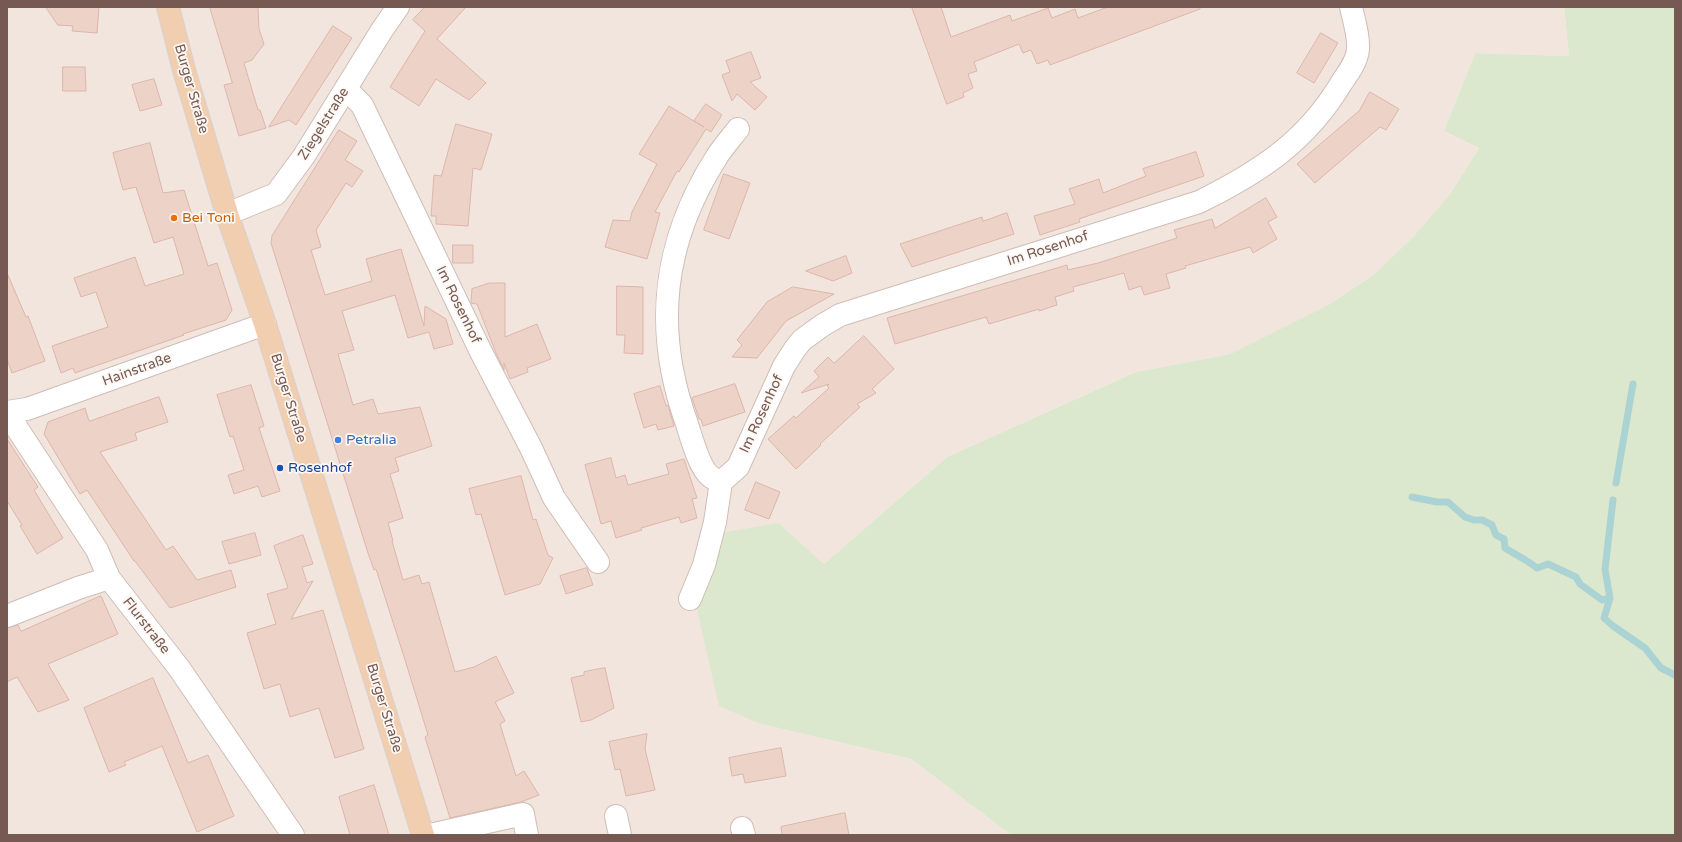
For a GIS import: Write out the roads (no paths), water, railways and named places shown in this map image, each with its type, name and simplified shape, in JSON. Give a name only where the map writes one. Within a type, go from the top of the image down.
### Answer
[{"type":"main road","name":"Burger Straße","points":[[168,7],[184,70],[226,214],[265,324],[423,835]]},
{"type":"street","name":"Ziegelstraße","points":[[226,214],[276,194],[304,156],[398,7]]},
{"type":"street","name":"Im Rosenhof","points":[[721,482],[738,467],[784,366],[795,349],[802,340],[840,315],[1200,202],[1236,184],[1271,161],[1309,127],[1333,98],[1353,65],[1358,50],[1357,34],[1351,7]]},
{"type":"street","name":"Im Rosenhof","points":[[346,89],[362,105],[462,312],[531,448],[554,498],[598,562]]},
{"type":"street","points":[[690,599],[704,565],[715,522],[721,482],[709,476],[700,461],[684,417],[670,366],[667,340],[667,299],[670,275],[685,218],[716,158],[738,129]]},
{"type":"street","name":"Hainstraße","points":[[7,412],[27,409],[265,324]]},
{"type":"street","name":"Flurstraße","points":[[7,412],[96,550],[109,578],[179,668],[293,835]]},
{"type":"street","points":[[7,616],[78,588],[109,578]]},
{"type":"street","points":[[430,835],[523,814],[527,835]]},
{"type":"waterway","points":[[1616,483],[1633,384]]},
{"type":"waterway","points":[[1412,497],[1437,502],[1448,502],[1465,517],[1474,520],[1482,520],[1492,525],[1496,535],[1504,539],[1505,548],[1537,568],[1548,564],[1576,577],[1580,584],[1602,600],[1610,598]]},
{"type":"waterway","points":[[1613,500],[1605,569],[1610,598],[1604,618],[1645,648],[1661,668],[1675,675]]},
{"type":"place","name":"Bei Toni","points":[[174,218]]},
{"type":"place","name":"Petralia","points":[[338,440]]},
{"type":"place","name":"Rosenhof","points":[[280,468]]}]
